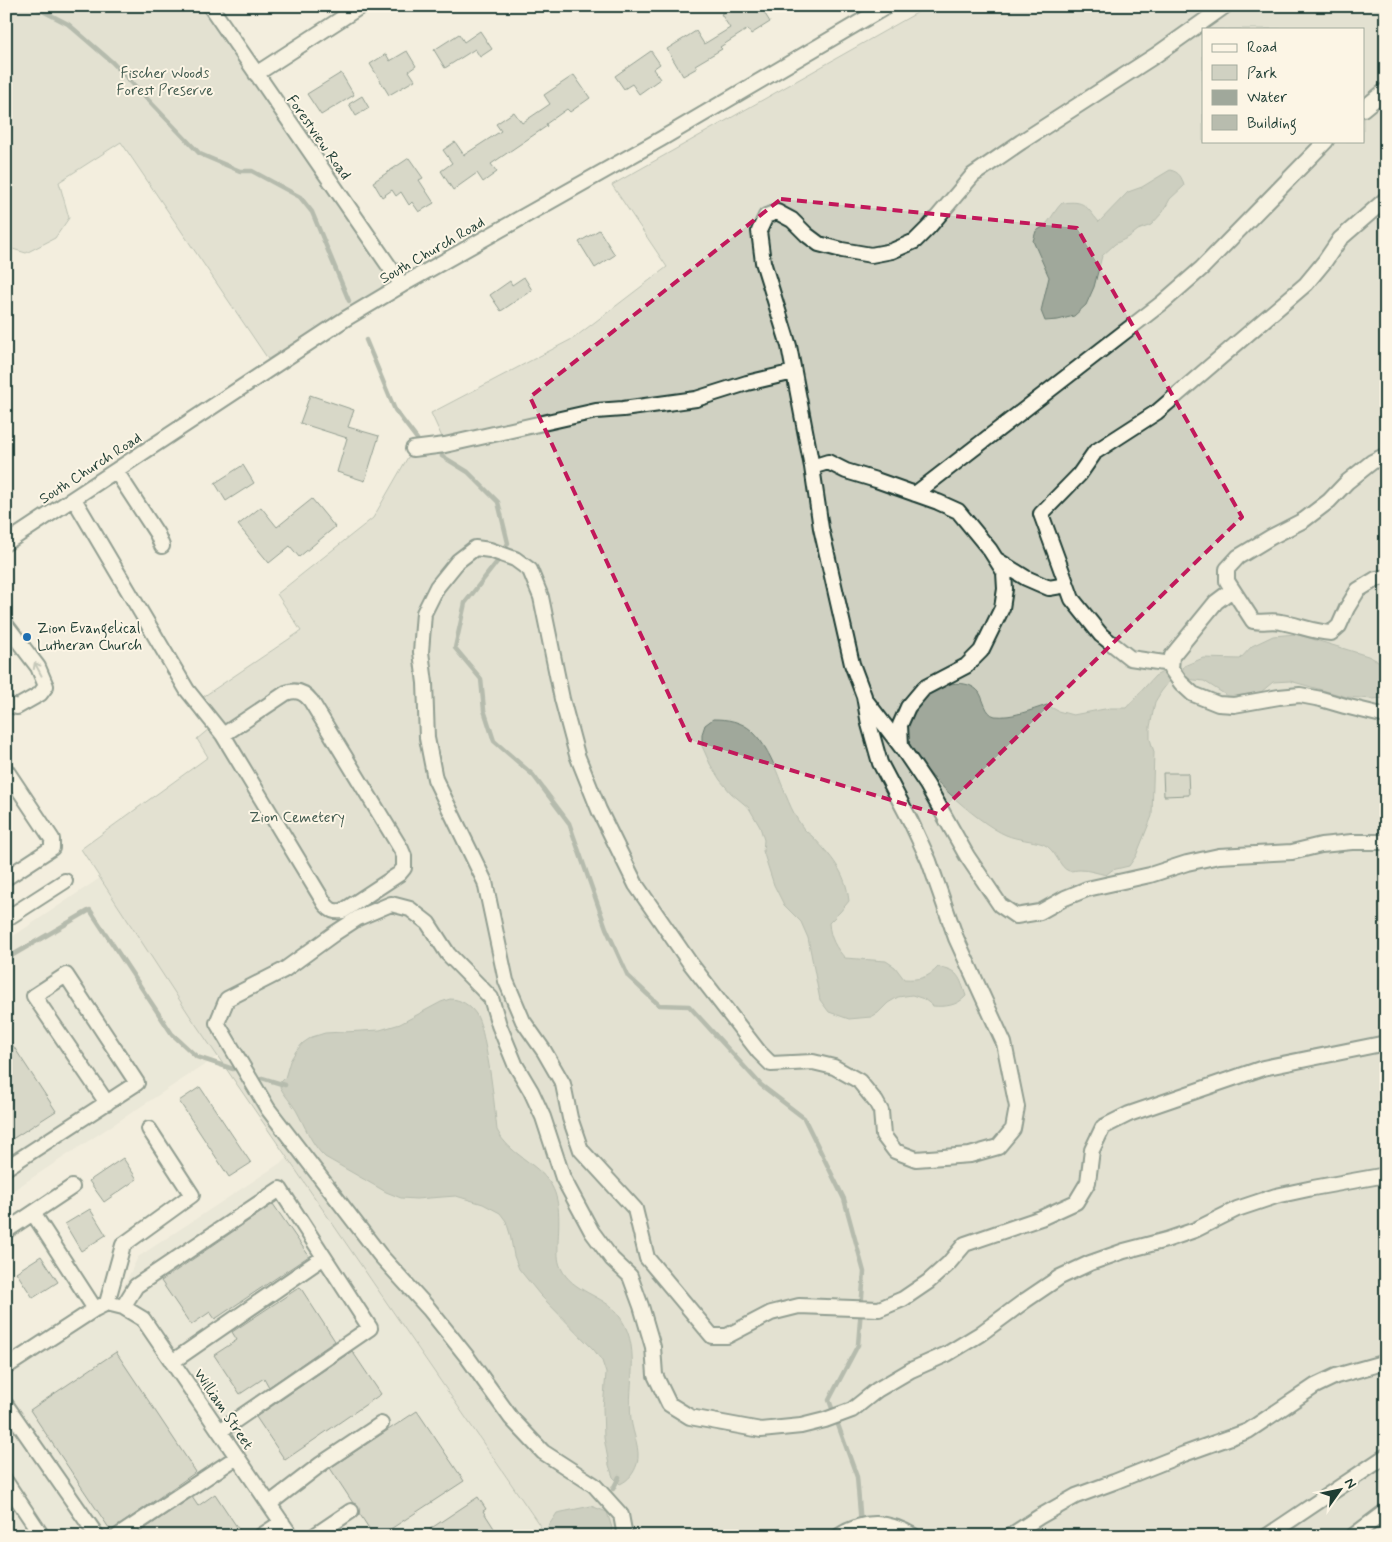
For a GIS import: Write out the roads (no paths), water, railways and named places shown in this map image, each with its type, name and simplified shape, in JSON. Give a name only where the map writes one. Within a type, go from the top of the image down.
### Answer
[{"type":"street","name":"Forestview Road","points":[[210,6],[402,285]]},
{"type":"street","points":[[256,74],[361,6]]},
{"type":"street","name":"South Church Road","points":[[6,543],[345,319],[661,139],[887,6]]},
{"type":"street","points":[[1225,6],[1156,56],[973,175],[915,241],[892,251],[872,254],[849,251],[819,244],[807,236],[792,220],[777,212],[766,216],[759,231],[763,262],[789,346],[812,467],[821,528],[834,587],[852,664],[865,700],[869,724],[880,763],[929,861],[956,938],[1004,1043],[1017,1107],[1013,1129],[998,1147],[970,1155],[916,1159],[895,1151],[883,1135],[880,1111],[876,1102],[859,1081],[834,1067],[813,1062],[771,1064],[759,1052],[690,963],[636,885],[599,810],[577,755],[562,699],[541,597],[530,570],[511,558],[493,551],[475,548],[458,561],[437,587],[424,613],[421,652],[428,738],[435,779],[485,882],[506,981],[523,1021],[544,1051],[563,1084],[570,1118],[581,1150],[635,1209],[647,1258],[712,1336],[727,1336],[771,1313],[799,1306],[879,1309],[903,1298],[928,1282],[948,1264],[965,1244],[1041,1218],[1076,1202],[1088,1182],[1092,1150],[1103,1127],[1129,1114],[1263,1068],[1386,1043]]},
{"type":"street","points":[[1364,108],[1386,90]]},
{"type":"street","points":[[915,494],[1162,303],[1202,268],[1325,142]]},
{"type":"street","points":[[1171,664],[1130,658],[1101,636],[1072,599],[1041,514],[1079,475],[1095,452],[1157,412],[1306,284],[1325,261],[1340,238],[1386,198]]},
{"type":"street","points":[[413,449],[445,445],[596,411],[696,399],[747,383],[794,372]]},
{"type":"street","points":[[1386,455],[1372,462],[1347,482],[1329,501],[1304,520],[1271,536],[1238,557],[1227,569],[1227,581],[1253,621],[1278,621],[1316,632],[1331,633],[1339,626],[1358,590],[1376,579],[1386,576]]},
{"type":"street","points":[[812,467],[828,462],[846,471],[938,502],[958,511],[979,535],[1004,572],[1005,589],[1002,608],[981,651],[966,666],[924,688],[908,706],[900,725],[900,746]]},
{"type":"street","points":[[116,471],[157,534],[162,546]]},
{"type":"street","points":[[74,499],[187,690],[223,735],[329,909],[335,912],[343,911],[399,874],[404,868],[404,856],[401,849],[306,695],[293,690],[286,693],[223,735]]},
{"type":"street","points":[[996,560],[1026,578],[1049,588],[1067,585]]},
{"type":"street","points":[[1232,590],[1216,602],[1172,656],[1171,669],[1181,683],[1193,694],[1218,704],[1234,705],[1263,701],[1279,696],[1300,695],[1386,716]]},
{"type":"street","points":[[6,625],[38,667],[46,686],[40,694],[16,708],[6,704]]},
{"type":"street","points":[[865,700],[900,746],[926,785],[967,856],[1000,905],[1016,916],[1040,912],[1065,898],[1087,889],[1150,875],[1187,863],[1219,856],[1292,852],[1321,845],[1352,842],[1386,842]]},
{"type":"street","points":[[6,770],[52,839],[52,848],[6,878]]},
{"type":"street","points":[[6,919],[65,881]]},
{"type":"street","points":[[625,1536],[621,1515],[594,1485],[543,1452],[510,1418],[468,1358],[380,1255],[268,1109],[217,1022],[227,999],[284,970],[358,918],[391,904],[410,908],[428,923],[448,954],[490,998],[515,1064],[531,1091],[543,1117],[563,1178],[592,1232],[612,1259],[630,1276],[653,1347],[655,1375],[669,1404],[690,1416],[760,1430],[801,1426],[844,1413],[852,1410],[877,1390],[911,1370],[946,1354],[980,1334],[1060,1276],[1124,1251],[1195,1230],[1237,1209],[1276,1196],[1386,1175]]},
{"type":"street","points":[[6,1168],[137,1084],[66,975],[34,996],[106,1103]]},
{"type":"street","points":[[6,1367],[101,1306],[123,1246],[192,1195],[149,1129]]},
{"type":"street","points":[[6,1231],[72,1187]]},
{"type":"street","points":[[123,1307],[136,1286],[280,1189],[370,1328],[220,1431]]},
{"type":"street","points":[[33,1214],[101,1306]]},
{"type":"street","points":[[172,1362],[324,1257]]},
{"type":"street","name":"William Street","points":[[101,1306],[123,1307],[143,1319],[291,1536]]},
{"type":"street","points":[[1010,1536],[1076,1496],[1248,1431],[1315,1386],[1336,1376],[1386,1362]]},
{"type":"street","points":[[6,1405],[97,1536]]},
{"type":"street","points":[[269,1504],[322,1464],[381,1424]]},
{"type":"street","points":[[1268,1536],[1386,1456]]},
{"type":"street","points":[[118,1536],[237,1457]]},
{"type":"street","points":[[6,1482],[42,1536]]},
{"type":"street","points":[[1352,1536],[1386,1510]]},
{"type":"street","points":[[314,1536],[350,1511]]},
{"type":"street","points":[[261,1536],[282,1522]]},
{"type":"street","points":[[840,1536],[852,1529],[870,1523],[888,1524],[914,1536]]},
{"type":"water","points":[[1170,170],[1180,175],[1184,186],[1170,199],[1163,212],[1151,225],[1138,230],[1115,244],[1102,256],[1094,287],[1086,305],[1074,316],[1045,321],[1041,311],[1049,277],[1033,241],[1036,231],[1048,222],[1062,203],[1081,203],[1099,222],[1128,192],[1142,187]]},
{"type":"water","points":[[1296,634],[1368,656],[1386,665],[1386,698],[1347,697],[1290,681],[1273,682],[1261,692],[1229,697],[1204,681],[1185,679],[1181,674],[1184,666],[1203,658],[1240,659],[1252,646],[1273,636]]},
{"type":"water","points":[[1167,670],[1171,679],[1155,702],[1150,727],[1150,739],[1154,752],[1152,816],[1136,856],[1129,866],[1112,870],[1106,875],[1083,870],[1069,871],[1047,846],[1015,838],[994,829],[964,806],[933,776],[911,747],[907,735],[909,722],[916,709],[931,692],[946,685],[958,683],[975,688],[989,712],[995,716],[1015,715],[1047,705],[1058,711],[1073,715],[1110,708],[1126,708],[1155,676]]},
{"type":"water","points":[[713,719],[739,723],[752,731],[761,741],[774,764],[794,814],[841,873],[845,881],[849,901],[829,923],[834,942],[845,958],[886,961],[895,967],[904,979],[923,978],[931,974],[938,967],[945,968],[954,972],[957,976],[966,996],[959,1002],[942,1006],[933,1006],[924,999],[912,995],[898,997],[871,1017],[849,1019],[829,1012],[820,1000],[808,938],[801,922],[784,905],[774,885],[763,851],[764,840],[760,827],[749,808],[731,793],[720,780],[702,746],[702,734],[705,725]]},
{"type":"water","points":[[450,999],[461,1001],[468,1005],[474,1011],[479,1021],[489,1065],[497,1130],[508,1145],[537,1169],[554,1189],[558,1204],[558,1255],[561,1268],[572,1283],[604,1302],[617,1313],[630,1338],[632,1364],[630,1405],[638,1458],[633,1473],[620,1484],[613,1477],[604,1438],[603,1408],[606,1373],[602,1361],[594,1350],[540,1295],[519,1269],[506,1221],[500,1213],[483,1204],[456,1196],[416,1199],[401,1198],[386,1192],[325,1157],[312,1141],[296,1110],[280,1087],[296,1051],[312,1037],[325,1033],[380,1030],[400,1024]]},
{"type":"water","points":[[591,1506],[607,1512],[612,1528],[610,1536],[545,1536],[547,1528],[557,1513]]},
{"type":"waterway","points":[[33,6],[68,24],[112,62],[200,154],[240,171],[252,171],[300,197],[312,212],[349,301]]},
{"type":"waterway","points":[[366,340],[395,410],[417,439]]},
{"type":"waterway","points":[[442,456],[468,472],[498,502],[508,543],[500,558],[465,603],[455,648],[481,679],[484,710],[494,741],[533,775],[569,823],[606,928],[628,976],[659,1005],[689,1006],[761,1085],[804,1118],[844,1199],[864,1272],[858,1345],[829,1400],[857,1477],[862,1536]]},
{"type":"waterway","points":[[6,959],[90,910],[172,1034],[197,1057],[233,1069]]},
{"type":"waterway","points":[[262,1078],[285,1085]]},
{"type":"waterway","points":[[613,1489],[619,1477]]},
{"type":"place","name":"Zion Evangelical Lutheran Church","points":[[27,637]]},
{"type":"park label","name":"Fischer Woods Forest Preserve","points":[[165,82]]},
{"type":"park label","name":"Zion Cemetery","points":[[297,817]]}]
